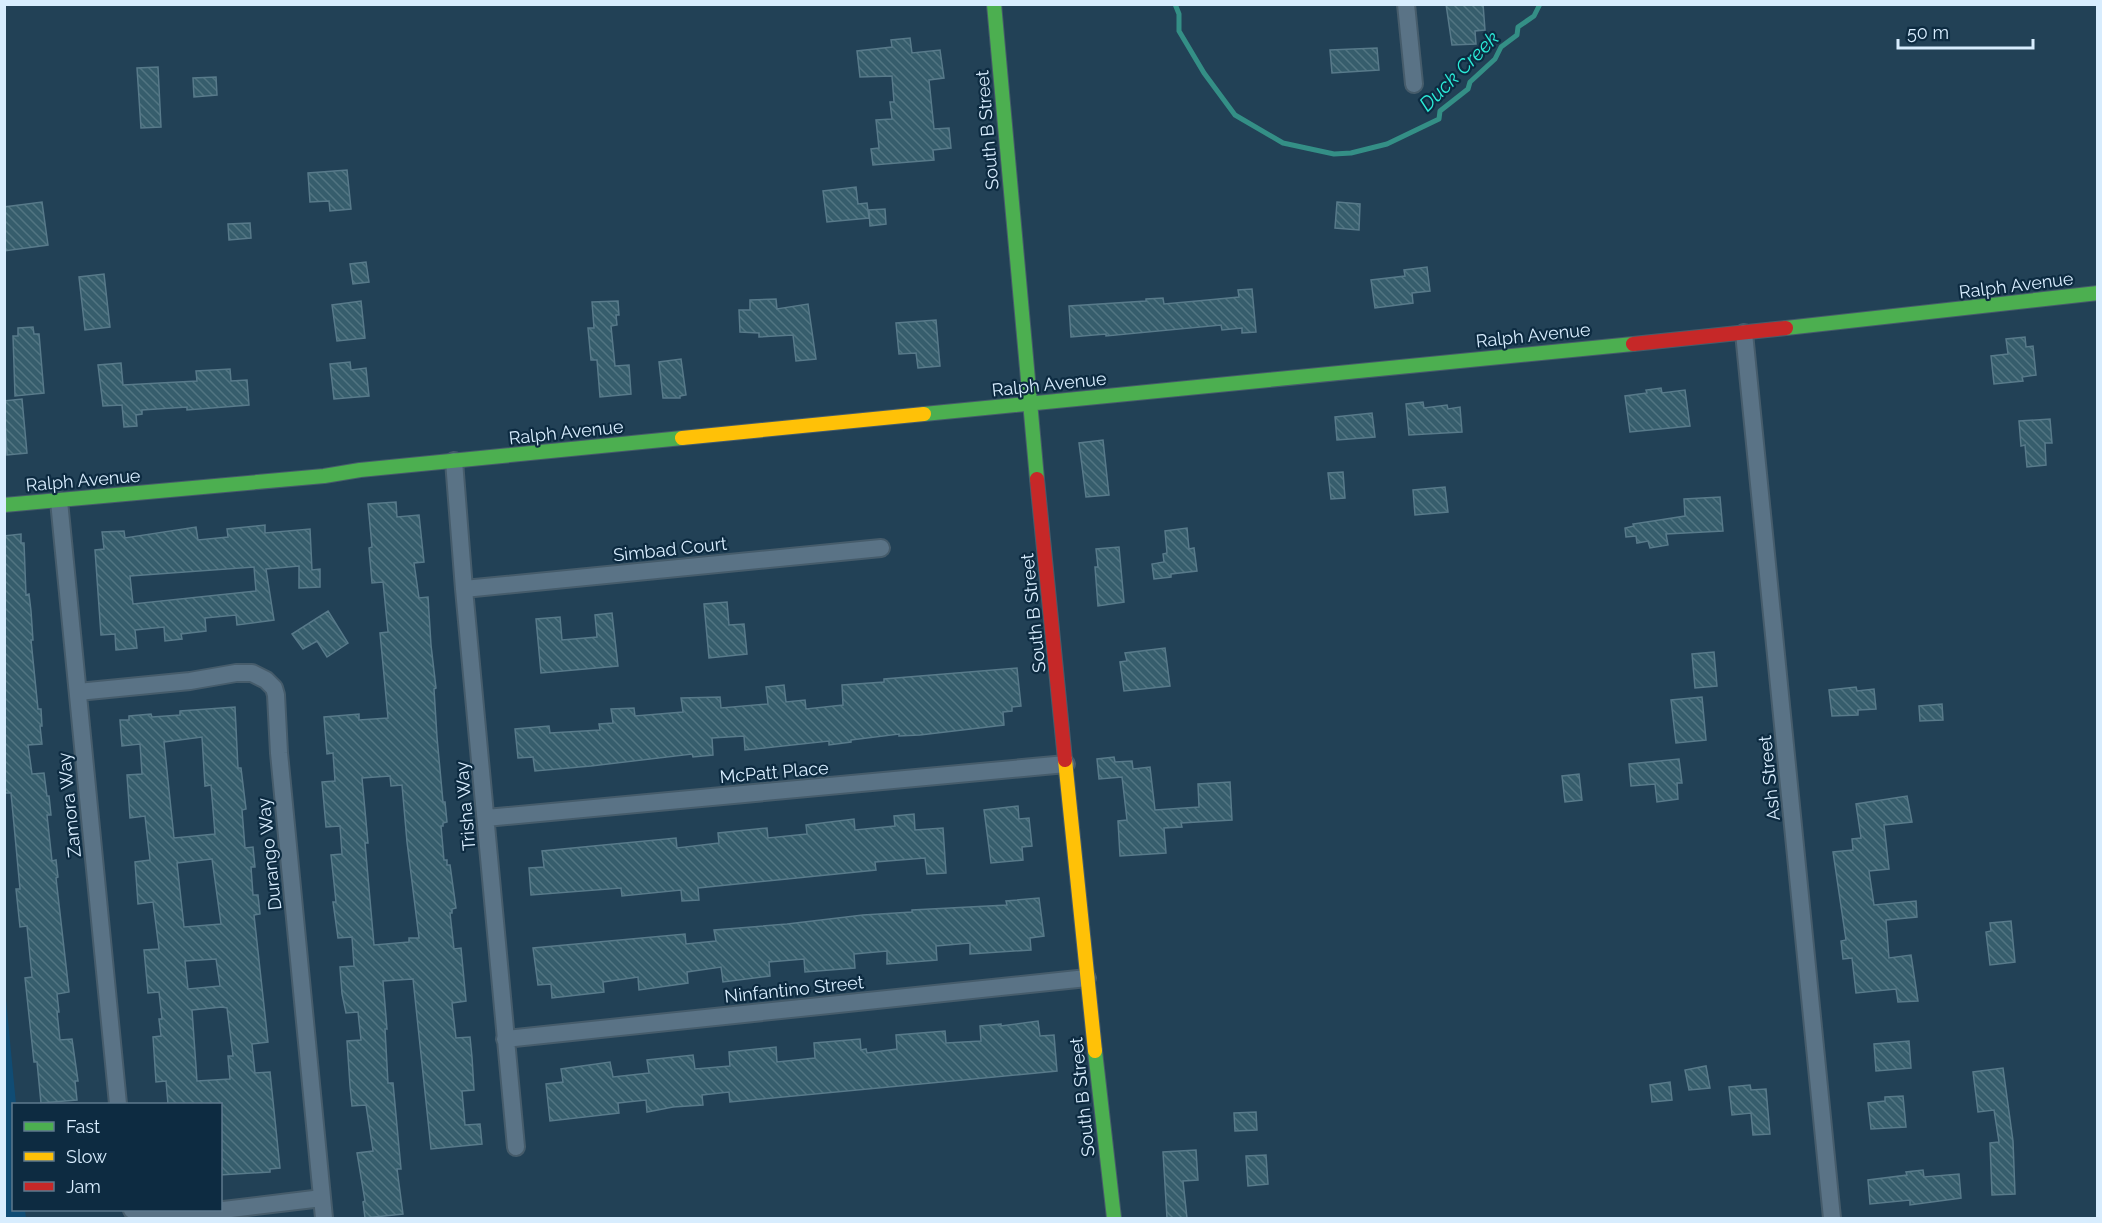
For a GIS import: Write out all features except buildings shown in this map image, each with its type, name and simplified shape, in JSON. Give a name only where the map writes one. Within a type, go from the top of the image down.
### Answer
[{"type":"street","name":"South B Street","points":[[994,4],[1030,403],[1087,978],[1114,1218]]},
{"type":"street","points":[[1406,4],[1414,84]]},
{"type":"street","name":"Ralph Avenue","points":[[4,505],[324,476],[360,470],[1744,333],[2097,293]]},
{"type":"street","name":"Ash Street","points":[[1744,333],[1832,1218]]},
{"type":"street","name":"Trisha Way","points":[[454,461],[516,1147]]},
{"type":"street","name":"Zamora Way","points":[[59,501],[118,1103]]},
{"type":"street","name":"Simbad Court","points":[[464,589],[881,548]]},
{"type":"street","name":"Durango Way","points":[[78,692],[190,681],[236,673],[252,673],[266,680],[274,688],[278,708],[280,765],[324,1218]]},
{"type":"street","name":"McPatt Place","points":[[486,818],[1066,764]]},
{"type":"street","name":"Ninfantino Street","points":[[506,1039],[1087,978]]},
{"type":"street","points":[[222,1210],[322,1198]]},
{"type":"street","points":[[136,1211],[146,1217],[158,1218],[215,1211]]},
{"type":"shaded area","points":[[6,999],[16,1103],[12,1103],[12,1211],[25,1211],[26,1218],[5,1218]]},
{"type":"waterway","name":"Duck Creek","points":[[1175,4],[1179,14],[1179,31],[1204,73],[1235,115],[1283,143],[1334,154],[1351,153],[1387,144],[1439,119],[1440,111],[1468,89],[1470,82],[1495,59],[1501,47],[1517,35],[1518,27],[1534,16],[1540,4]]},
{"type":"traffic: fast","points":[[994,4],[1037,479]]},
{"type":"traffic: fast","points":[[1786,328],[2098,293]]},
{"type":"traffic: fast","points":[[924,414],[1633,344]]},
{"type":"traffic: fast","points":[[4,505],[324,476],[360,470],[682,438]]},
{"type":"traffic: fast","points":[[1095,1051],[1114,1218]]},
{"type":"traffic: slow","points":[[682,438],[924,414]]},
{"type":"traffic: slow","points":[[1065,760],[1095,1051]]},
{"type":"traffic: jam","points":[[1633,344],[1786,328]]},
{"type":"traffic: jam","points":[[1037,479],[1065,760]]}]
